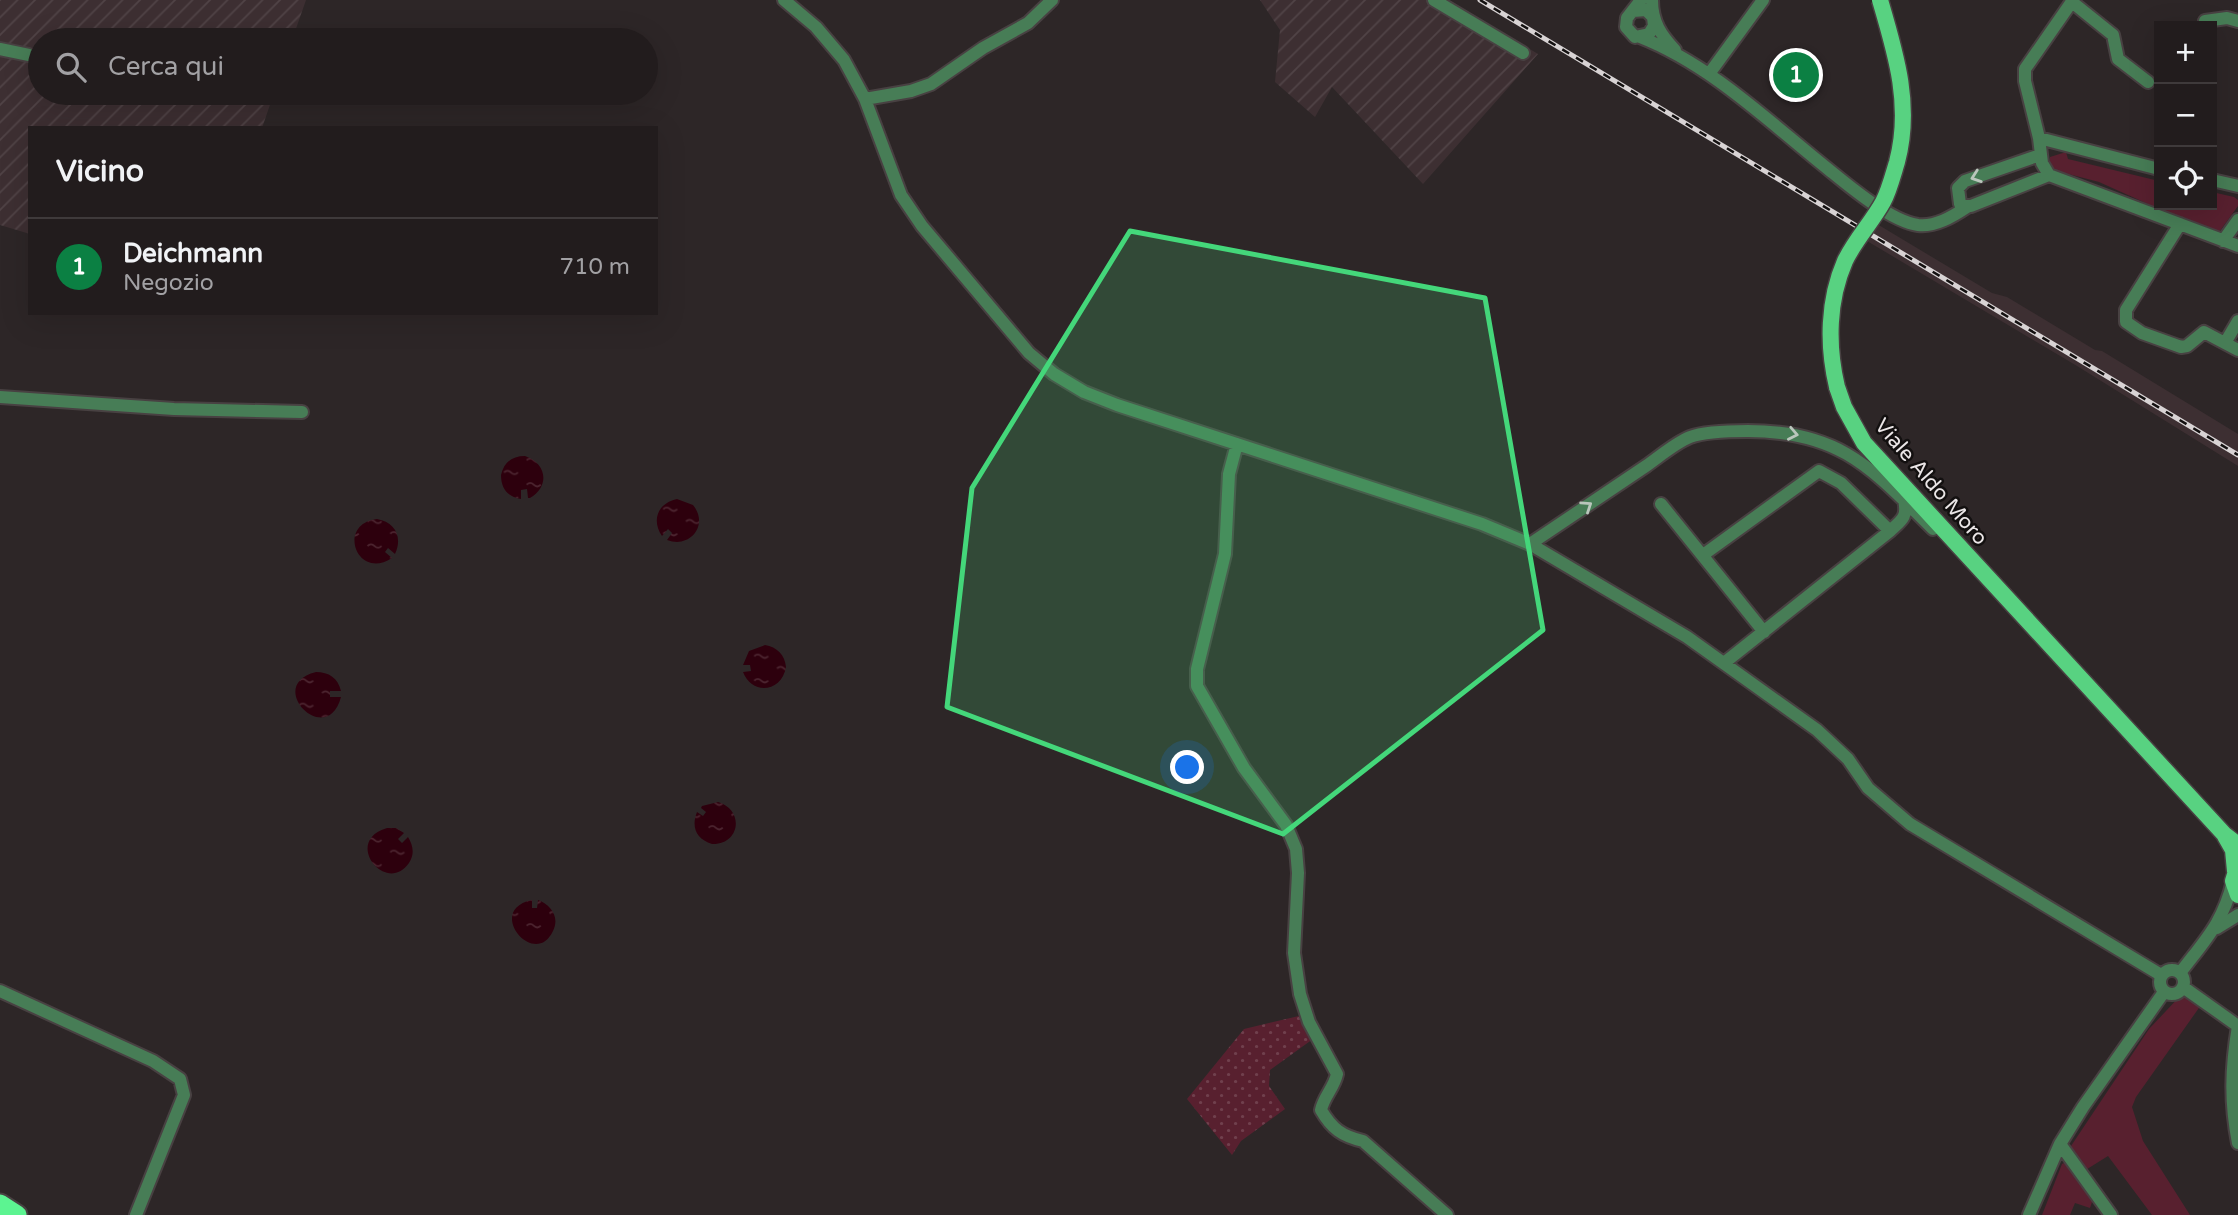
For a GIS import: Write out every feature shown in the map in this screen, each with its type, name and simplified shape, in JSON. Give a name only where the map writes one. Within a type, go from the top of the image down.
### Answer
[{"type":"highway","points":[[0,1204],[16,1215]]},
{"type":"main road","name":"Viale Aldo Moro","points":[[1880,0],[1897,56],[1903,94],[1903,128],[1897,162],[1884,200],[1846,260],[1833,298],[1830,332],[1833,369],[1844,407],[1864,443],[2224,834],[2238,845]]},
{"type":"main road","name":"Viale Aldo Moro","points":[[2224,834],[2233,850],[2236,878]]},
{"type":"street","points":[[784,0],[816,27],[844,60],[865,99],[901,195],[922,226],[1029,353],[1054,374],[1084,392],[1482,524],[1531,544],[1636,606],[1724,663],[1834,744],[1868,788],[1910,824],[2161,975]]},
{"type":"street","points":[[865,99],[911,91],[931,84],[983,48],[1028,23],[1052,0]]},
{"type":"street","points":[[1434,0],[1523,53]]},
{"type":"street","points":[[1641,0],[1627,18],[1626,27],[1631,34],[1681,55],[1709,74],[1859,194],[1898,218],[1920,225],[1931,225],[1966,207],[2049,175]]},
{"type":"street","points":[[1640,37],[1649,34],[1654,21],[1652,0]]},
{"type":"street","points":[[1709,74],[1763,0]]},
{"type":"street","points":[[2148,82],[2122,64],[2110,32],[2072,1],[2025,69],[2025,81],[2044,169],[2049,175],[2238,247]]},
{"type":"street","points":[[1633,11],[1646,10],[1662,36],[1681,55]]},
{"type":"street","points":[[2205,21],[2227,18],[2238,21]]},
{"type":"street","points":[[0,49],[28,55]]},
{"type":"street","points":[[2039,138],[2154,168]]},
{"type":"street","points":[[1966,207],[1960,204],[1958,199],[1958,188],[1965,181],[2040,155]]},
{"type":"street","points":[[2217,181],[2238,186]]},
{"type":"street","points":[[2223,241],[2238,220]]},
{"type":"street","points":[[2180,224],[2126,310],[2124,318],[2141,333],[2173,345],[2181,347],[2193,343],[2204,332],[2238,350]]},
{"type":"street","points":[[2225,343],[2238,321]]},
{"type":"street","points":[[0,397],[174,409],[302,412]]},
{"type":"street","points":[[1531,544],[1690,437],[1738,430],[1782,432],[1823,442],[1852,456],[1875,471],[1938,534],[1948,535]]},
{"type":"street","points":[[1237,444],[1228,474],[1225,554],[1196,670],[1197,686],[1244,768],[1286,825],[1296,849],[1298,873],[1294,953],[1300,994],[1309,1022],[1337,1074],[1324,1097],[1321,1110],[1331,1127],[1346,1137],[1363,1141],[1447,1215]]},
{"type":"street","points":[[1703,555],[1819,471],[1841,484],[1890,531]]},
{"type":"street","points":[[1724,663],[1890,531],[1904,518],[1907,510],[1904,500]]},
{"type":"street","points":[[1661,504],[1764,632]]},
{"type":"street","points":[[1890,531],[1909,522],[1928,524]]},
{"type":"street","points":[[2161,975],[2160,987],[2164,992],[2175,993],[2214,930],[2236,878]]},
{"type":"street","points":[[2214,930],[2238,915]]},
{"type":"street","points":[[2161,975],[2170,970],[2238,1026],[2231,1068],[2232,1108],[2238,1143]]},
{"type":"street","points":[[0,991],[153,1062],[180,1079],[184,1095],[136,1215]]},
{"type":"street","points":[[2029,1215],[2060,1144],[2114,1060],[2164,992]]},
{"type":"street","points":[[2060,1144],[2110,1215]]},
{"type":"highlighted area","points":[[1130,231],[1485,298],[1543,630],[1283,834],[947,707],[972,488]]},
{"type":"shaded area","points":[[0,0],[306,0],[296,28],[28,28],[28,105],[270,105],[263,126],[28,126],[28,233],[0,225]]},
{"type":"shaded area","points":[[1260,0],[1449,0],[1538,54],[1423,184],[1332,87],[1315,117],[1275,82],[1280,30]]},
{"type":"shaded area","points":[[2066,152],[2068,159],[2154,180],[2154,207],[2099,182],[2053,170],[2049,163],[2050,157]]},
{"type":"shaded area","points":[[2217,193],[2234,197],[2238,200],[2238,206],[2217,235],[2161,210],[2217,210]]},
{"type":"shaded area","points":[[1877,224],[1992,293],[2007,297],[2095,350],[2102,351],[2238,434],[2238,466],[1867,241]]},
{"type":"shaded area","points":[[2183,993],[2201,1005],[2136,1097],[2132,1107],[2143,1141],[2190,1215],[2152,1215],[2108,1156],[2084,1171],[2069,1149],[2149,1029]]},
{"type":"shaded area","points":[[1303,1015],[1313,1039],[1270,1070],[1269,1086],[1285,1109],[1241,1141],[1232,1155],[1187,1099],[1244,1029]]},
{"type":"shaded area","points":[[2066,1162],[2093,1199],[2090,1208],[2075,1203],[2070,1215],[2042,1215],[2062,1164]]},
{"type":"water","points":[[525,456],[542,469],[543,482],[541,488],[530,498],[527,489],[521,490],[521,499],[506,492],[501,475],[509,461]]},
{"type":"water","points":[[677,499],[693,505],[699,520],[695,533],[690,538],[676,542],[667,540],[672,533],[668,529],[662,536],[657,518],[665,504]]},
{"type":"water","points":[[377,519],[389,523],[398,536],[395,554],[388,548],[385,552],[392,558],[380,563],[369,562],[361,557],[354,540],[357,530],[364,523]]},
{"type":"water","points":[[765,645],[780,652],[786,667],[779,682],[760,688],[747,680],[743,672],[751,671],[750,665],[743,665],[749,651]]},
{"type":"water","points":[[316,672],[332,677],[341,691],[330,691],[330,697],[341,697],[334,712],[324,717],[313,716],[303,709],[297,700],[296,689],[301,679]]},
{"type":"water","points":[[718,802],[732,812],[736,826],[729,839],[712,844],[696,832],[695,817],[697,812],[703,816],[706,812],[702,806]]},
{"type":"water","points":[[387,828],[396,828],[404,833],[398,839],[402,843],[408,837],[411,843],[412,856],[400,872],[380,870],[372,863],[368,853],[368,844],[374,835]]},
{"type":"water","points":[[532,900],[532,908],[537,908],[538,900],[547,905],[555,916],[553,931],[545,941],[535,944],[518,934],[512,915],[518,906]]},
{"type":"railway","points":[[1480,0],[2238,455]]},
{"type":"place","name":"Deichmann","points":[[1796,75]]}]
